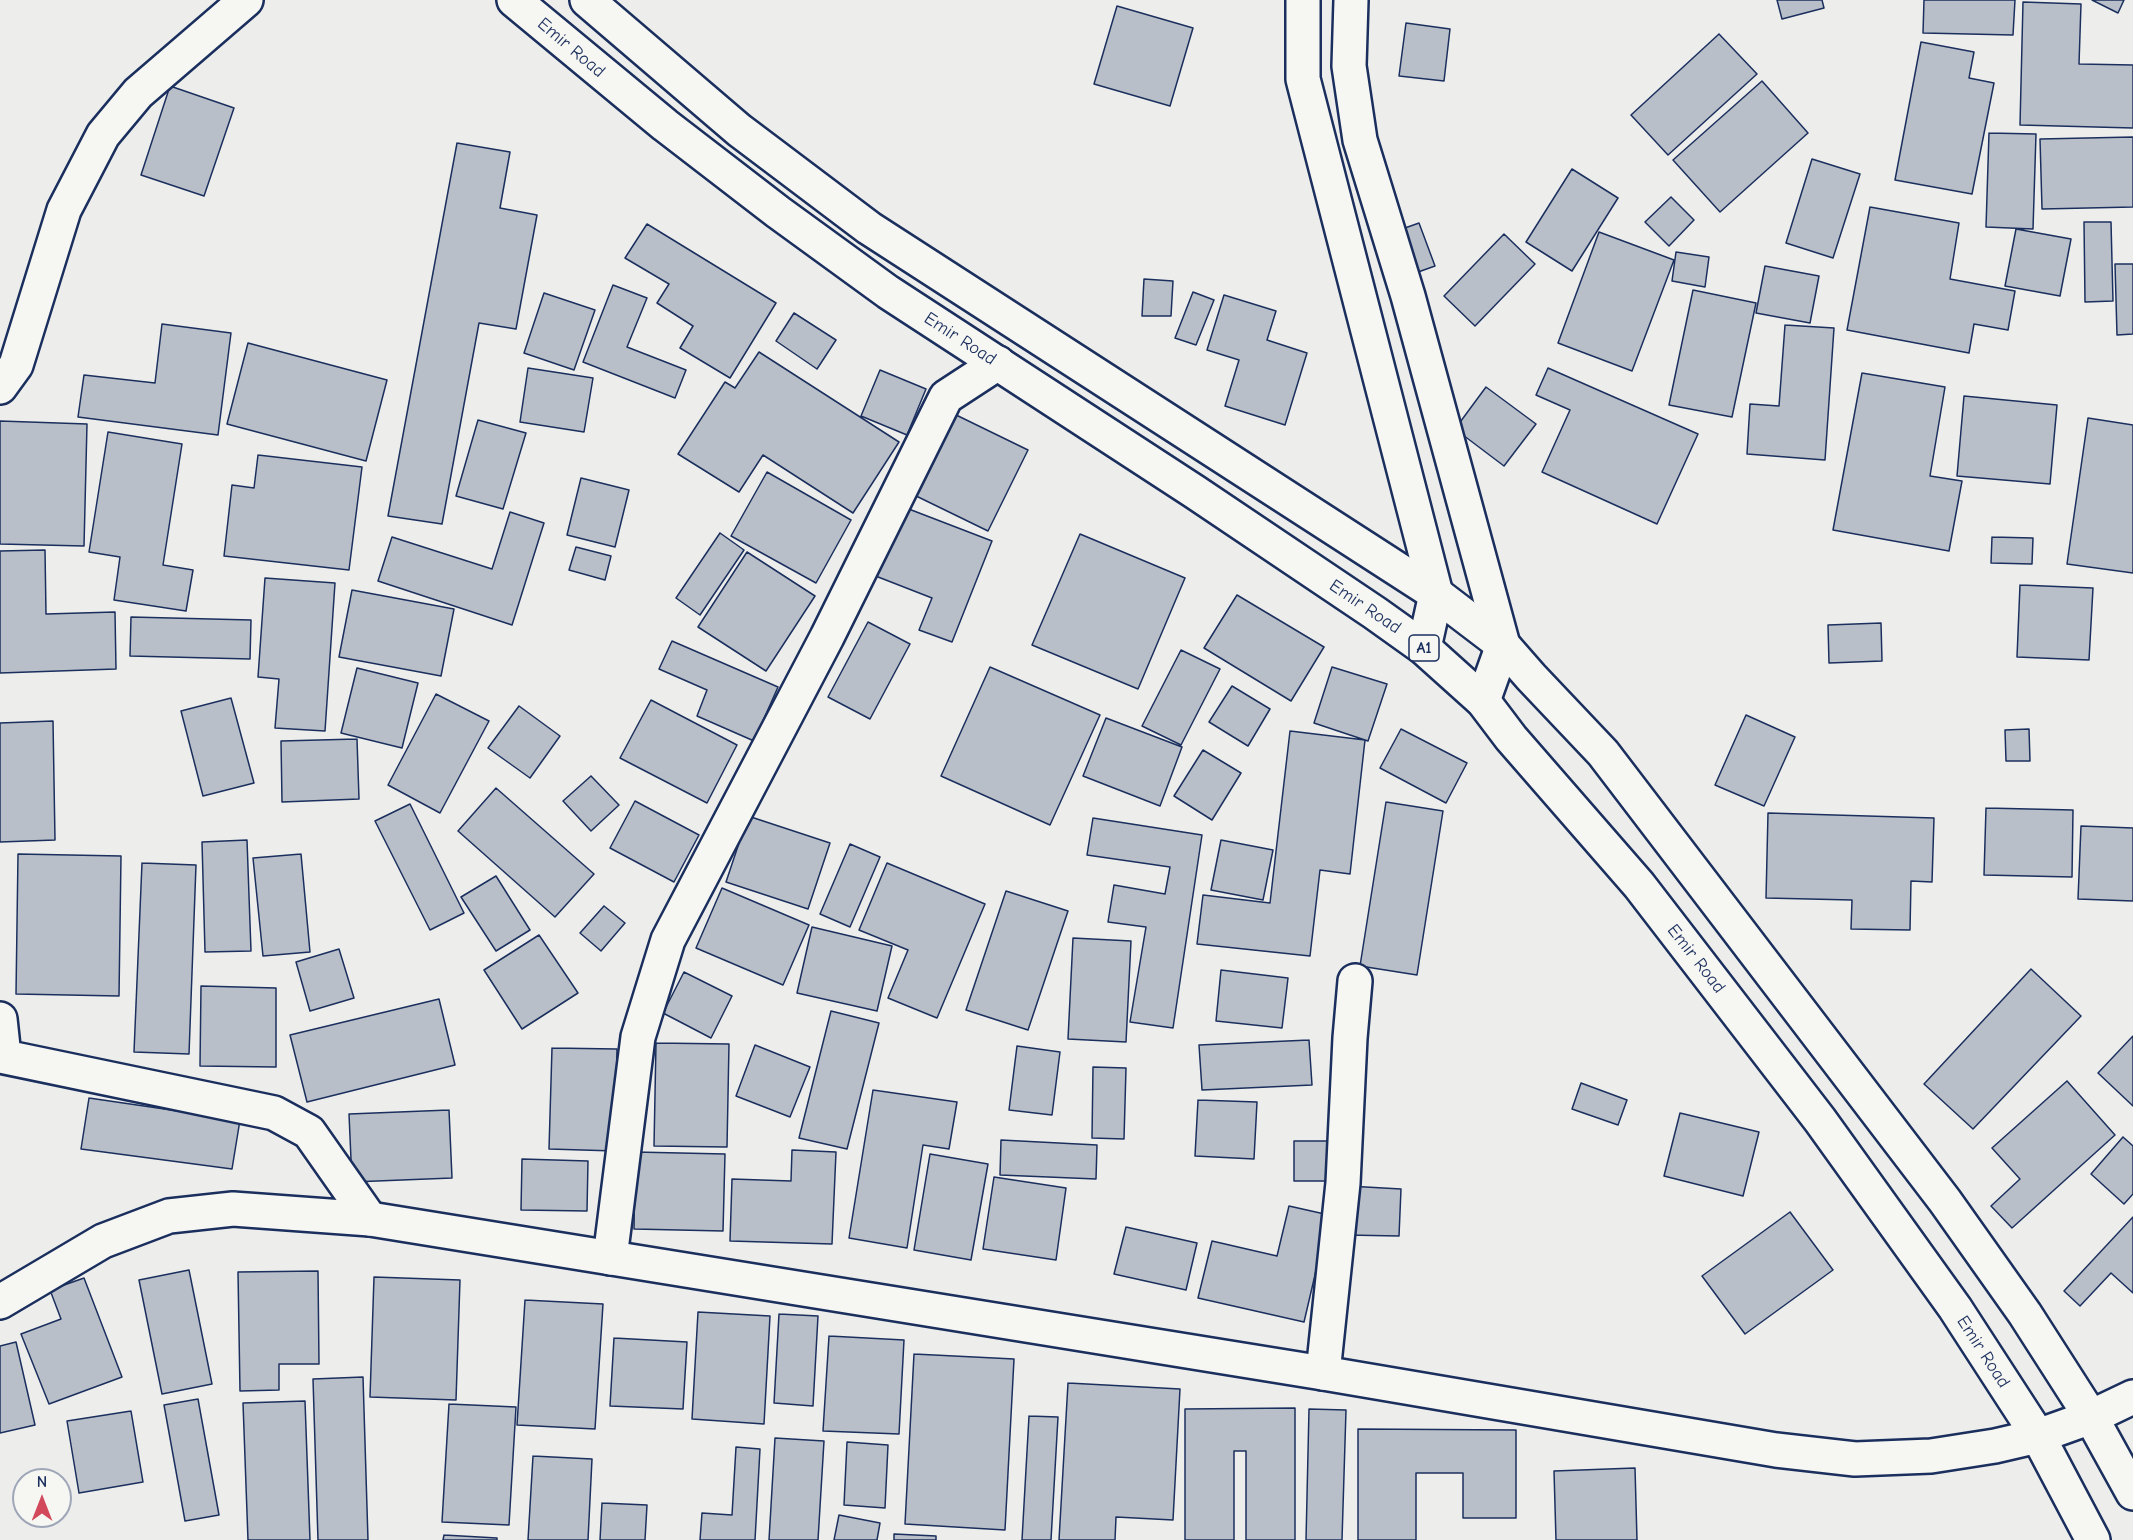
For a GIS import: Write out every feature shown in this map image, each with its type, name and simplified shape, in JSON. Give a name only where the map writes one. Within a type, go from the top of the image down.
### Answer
[{"type":"main road","points":[[0,387],[16,365],[64,210],[103,135],[138,93],[246,0]]},
{"type":"main road","name":"Emir Road","points":[[514,0],[665,125],[778,212],[888,292],[1205,498],[1424,648],[1483,702],[1511,738],[1639,885],[1820,1119],[1954,1308],[2038,1436],[2093,1540]]},
{"type":"main road","points":[[587,0],[739,130],[869,228],[1436,594],[1503,645],[1603,753],[1931,1182],[2025,1314],[2091,1417],[2133,1493]]},
{"type":"main road","points":[[1303,0],[1303,79],[1436,594],[1424,648]]},
{"type":"main road","points":[[1351,0],[1349,66],[1360,140],[1408,296],[1503,645],[1483,702]]},
{"type":"main road","points":[[610,1258],[638,1037],[668,940],[827,637],[946,398],[998,363]]},
{"type":"main road","points":[[1323,1373],[1343,1183],[1355,981]]},
{"type":"main road","points":[[0,1019],[2,1056],[274,1113],[309,1132],[370,1219]]},
{"type":"main road","points":[[0,1302],[104,1241],[169,1216],[233,1209],[370,1219],[1323,1373],[1776,1450],[1855,1459],[1931,1456],[1995,1446],[2038,1436],[2091,1417],[2133,1397]]},
{"type":"building","points":[[1777,0],[1822,0],[1824,8],[1782,19]]},
{"type":"building","points":[[1924,0],[2015,0],[2013,35],[1923,33]]},
{"type":"building","points":[[2092,0],[2124,0],[2118,13]]},
{"type":"building","points":[[2023,2],[2081,4],[2079,64],[2133,65],[2133,128],[2020,125]]},
{"type":"building","points":[[1117,6],[1193,28],[1170,106],[1094,84]]},
{"type":"building","points":[[1406,23],[1450,29],[1444,81],[1399,76]]},
{"type":"building","points":[[1719,34],[1757,74],[1668,155],[1631,115]]},
{"type":"building","points":[[1921,42],[1974,52],[1969,78],[1994,83],[1972,194],[1895,180]]},
{"type":"building","points":[[1762,81],[1808,133],[1720,212],[1673,160]]},
{"type":"building","points":[[170,86],[234,108],[204,196],[141,175]]},
{"type":"building","points":[[1989,133],[2036,134],[2033,229],[1986,227]]},
{"type":"building","points":[[2133,137],[2133,207],[2042,209],[2040,139]]},
{"type":"building","points":[[457,143],[510,152],[500,208],[537,215],[516,329],[479,323],[442,524],[388,516]]},
{"type":"building","points":[[1812,159],[1860,174],[1833,258],[1786,243]]},
{"type":"building","points":[[1572,169],[1618,198],[1572,271],[1526,242]]},
{"type":"building","points":[[1671,197],[1694,220],[1669,246],[1645,222]]},
{"type":"building","points":[[1870,207],[1959,223],[1950,279],[2015,291],[2008,330],[1974,324],[1969,353],[1847,330]]},
{"type":"building","points":[[2084,222],[2111,222],[2113,301],[2085,302]]},
{"type":"building","points":[[1419,223],[1435,266],[1407,276],[1391,233]]},
{"type":"building","points":[[647,224],[776,303],[730,378],[680,348],[693,326],[657,303],[669,284],[625,258]]},
{"type":"building","points":[[2016,229],[2071,239],[2060,296],[2005,286]]},
{"type":"building","points":[[1599,232],[1674,260],[1632,371],[1558,343]]},
{"type":"building","points":[[1504,234],[1535,264],[1475,326],[1444,296]]},
{"type":"building","points":[[1676,252],[1709,257],[1705,287],[1672,281]]},
{"type":"building","points":[[2115,264],[2133,264],[2133,334],[2117,335]]},
{"type":"building","points":[[1765,266],[1819,276],[1810,323],[1756,313]]},
{"type":"building","points":[[1144,279],[1173,281],[1171,316],[1142,316]]},
{"type":"building","points":[[613,285],[647,298],[627,347],[686,370],[675,398],[583,362]]},
{"type":"building","points":[[1693,290],[1756,303],[1732,417],[1669,405]]},
{"type":"building","points":[[1193,292],[1214,300],[1196,345],[1175,338]]},
{"type":"building","points":[[544,293],[595,310],[574,370],[524,353]]},
{"type":"building","points":[[1224,295],[1276,311],[1267,340],[1307,353],[1285,425],[1225,406],[1239,360],[1207,350]]},
{"type":"building","points":[[794,313],[836,340],[817,369],[776,341]]},
{"type":"building","points":[[162,324],[231,333],[218,435],[78,417],[84,375],[155,383]]},
{"type":"building","points":[[1785,325],[1834,328],[1825,460],[1747,454],[1750,404],[1779,406]]},
{"type":"building","points":[[248,343],[387,380],[366,461],[227,424]]},
{"type":"building","points":[[759,352],[899,442],[853,513],[763,455],[739,492],[678,454],[725,382],[735,388]]},
{"type":"building","points":[[528,368],[593,378],[584,432],[520,422]]},
{"type":"building","points":[[1548,368],[1698,434],[1657,524],[1542,472],[1570,410],[1536,395]]},
{"type":"building","points":[[880,370],[926,389],[907,435],[861,416]]},
{"type":"building","points":[[1862,373],[1945,387],[1930,476],[1962,481],[1949,551],[1833,530]]},
{"type":"building","points":[[1486,387],[1536,424],[1504,466],[1455,429]]},
{"type":"building","points":[[1964,396],[2057,405],[2050,484],[1957,476]]},
{"type":"building","points":[[950,412],[1028,450],[988,531],[910,493]]},
{"type":"building","points":[[2088,418],[2133,425],[2133,573],[2067,564]]},
{"type":"building","points":[[478,420],[526,433],[503,509],[456,496]]},
{"type":"building","points":[[0,421],[87,424],[84,546],[0,544]]},
{"type":"building","points":[[108,432],[182,444],[163,565],[193,570],[186,611],[114,600],[120,557],[89,552]]},
{"type":"building","points":[[258,455],[362,467],[349,570],[224,556],[232,485],[254,488]]},
{"type":"building","points":[[767,472],[851,520],[816,583],[731,536]]},
{"type":"building","points":[[581,478],[629,490],[615,547],[567,535]]},
{"type":"building","points":[[901,506],[992,541],[952,642],[919,630],[932,598],[873,575]]},
{"type":"building","points":[[510,512],[544,523],[512,625],[378,581],[392,537],[492,569]]},
{"type":"building","points":[[720,533],[744,550],[700,615],[676,598]]},
{"type":"building","points":[[1080,534],[1185,578],[1138,689],[1032,645]]},
{"type":"building","points":[[1992,537],[2033,538],[2032,564],[1991,563]]},
{"type":"building","points":[[576,547],[611,556],[605,580],[569,570]]},
{"type":"building","points":[[45,550],[46,614],[115,612],[116,669],[0,673],[0,551]]},
{"type":"building","points":[[747,552],[815,596],[766,671],[698,627]]},
{"type":"building","points":[[265,578],[335,583],[325,731],[275,728],[279,679],[258,677]]},
{"type":"building","points":[[2020,585],[2093,588],[2089,660],[2017,657]]},
{"type":"building","points":[[352,590],[454,609],[441,676],[339,657]]},
{"type":"building","points":[[1237,595],[1324,647],[1291,701],[1204,648]]},
{"type":"building","points":[[131,617],[251,620],[250,659],[130,656]]},
{"type":"building","points":[[868,622],[910,644],[870,719],[828,697]]},
{"type":"building","points":[[1881,623],[1882,661],[1829,663],[1828,625]]},
{"type":"building","points":[[672,641],[778,687],[754,741],[697,716],[707,690],[659,669]]},
{"type":"building","points":[[1181,650],[1220,669],[1181,745],[1142,726]]},
{"type":"building","points":[[990,667],[1100,715],[1050,825],[941,776]]},
{"type":"building","points":[[1332,667],[1387,684],[1368,741],[1314,723]]},
{"type":"building","points":[[357,668],[418,683],[402,748],[341,733]]},
{"type":"building","points":[[1232,686],[1270,709],[1248,746],[1209,722]]},
{"type":"building","points":[[436,694],[489,721],[440,813],[388,785]]},
{"type":"building","points":[[231,698],[254,783],[203,796],[181,711]]},
{"type":"building","points":[[651,700],[737,745],[707,803],[620,758]]},
{"type":"building","points":[[519,706],[560,736],[530,778],[488,748]]},
{"type":"building","points":[[1746,715],[1795,737],[1764,806],[1715,785]]},
{"type":"building","points":[[1106,718],[1182,747],[1160,806],[1083,776]]},
{"type":"building","points":[[53,721],[55,840],[0,842],[0,723]]},
{"type":"building","points":[[1401,729],[1467,763],[1446,803],[1380,768]]},
{"type":"building","points":[[2029,729],[2030,761],[2006,761],[2005,730]]},
{"type":"building","points":[[1290,731],[1365,740],[1350,874],[1320,870],[1310,956],[1197,944],[1203,895],[1270,903]]},
{"type":"building","points":[[357,739],[359,799],[282,802],[281,741]]},
{"type":"building","points":[[1203,750],[1241,773],[1212,820],[1174,796]]},
{"type":"building","points":[[591,776],[619,805],[591,831],[563,801]]},
{"type":"building","points":[[496,788],[594,874],[555,917],[458,831]]},
{"type":"building","points":[[635,801],[699,835],[674,882],[610,848]]},
{"type":"building","points":[[1386,802],[1443,811],[1417,975],[1360,966]]},
{"type":"building","points":[[410,804],[464,913],[430,930],[375,821]]},
{"type":"building","points":[[1986,808],[2073,810],[2072,877],[1984,875]]},
{"type":"building","points":[[1768,813],[1934,818],[1932,882],[1911,881],[1910,930],[1851,929],[1852,900],[1766,898]]},
{"type":"building","points":[[748,816],[830,843],[808,909],[726,882]]},
{"type":"building","points":[[1093,818],[1202,835],[1173,1028],[1130,1022],[1146,927],[1108,922],[1114,885],[1165,894],[1170,867],[1087,855]]},
{"type":"building","points":[[2081,826],[2133,828],[2133,901],[2078,899]]},
{"type":"building","points":[[247,840],[251,951],[205,952],[202,842]]},
{"type":"building","points":[[1221,840],[1273,850],[1263,900],[1211,890]]},
{"type":"building","points":[[850,844],[880,857],[850,927],[820,914]]},
{"type":"building","points":[[18,854],[121,856],[119,996],[16,994]]},
{"type":"building","points":[[301,854],[310,952],[263,956],[253,858]]},
{"type":"building","points":[[142,863],[196,865],[189,1054],[134,1052]]},
{"type":"building","points":[[887,863],[985,904],[937,1018],[888,998],[908,950],[859,930]]},
{"type":"building","points":[[496,876],[530,930],[496,951],[461,897]]},
{"type":"building","points":[[722,888],[809,925],[783,985],[696,948]]},
{"type":"building","points":[[1006,891],[1068,911],[1028,1030],[966,1010]]},
{"type":"building","points":[[604,906],[625,923],[601,951],[580,933]]},
{"type":"building","points":[[812,927],[892,946],[877,1011],[797,993]]},
{"type":"building","points":[[539,935],[578,993],[522,1029],[484,970]]},
{"type":"building","points":[[1073,938],[1131,941],[1126,1042],[1068,1039]]},
{"type":"building","points":[[339,949],[354,998],[310,1011],[296,962]]},
{"type":"building","points":[[2031,969],[2081,1016],[1973,1129],[1924,1084]]},
{"type":"building","points":[[1221,970],[1288,978],[1282,1028],[1216,1021]]},
{"type":"building","points":[[684,972],[732,996],[711,1038],[663,1013]]},
{"type":"building","points":[[201,986],[276,988],[276,1067],[200,1066]]},
{"type":"building","points":[[439,999],[455,1065],[307,1102],[290,1035]]},
{"type":"building","points":[[831,1011],[879,1023],[847,1149],[799,1138]]},
{"type":"building","points":[[2133,1036],[2133,1106],[2098,1073]]},
{"type":"building","points":[[1309,1040],[1312,1085],[1202,1090],[1199,1045]]},
{"type":"building","points":[[656,1043],[729,1044],[727,1147],[654,1146]]},
{"type":"building","points":[[755,1045],[810,1067],[790,1117],[736,1096]]},
{"type":"building","points":[[1017,1046],[1060,1052],[1052,1115],[1009,1110]]},
{"type":"building","points":[[552,1048],[617,1049],[615,1151],[549,1149]]},
{"type":"building","points":[[1093,1067],[1126,1068],[1124,1139],[1092,1138]]},
{"type":"building","points":[[2067,1081],[2115,1135],[2012,1228],[1991,1206],[2020,1179],[1992,1148]]},
{"type":"building","points":[[1581,1083],[1627,1100],[1618,1125],[1572,1109]]},
{"type":"building","points":[[873,1090],[957,1102],[949,1149],[923,1145],[907,1248],[849,1238]]},
{"type":"building","points":[[89,1098],[240,1120],[232,1169],[81,1149]]},
{"type":"building","points":[[1198,1100],[1257,1102],[1254,1159],[1195,1156]]},
{"type":"building","points":[[449,1110],[452,1178],[352,1182],[349,1114]]},
{"type":"building","points":[[1680,1113],[1759,1132],[1743,1196],[1664,1176]]},
{"type":"building","points":[[2123,1137],[2133,1146],[2133,1194],[2124,1204],[2091,1174]]},
{"type":"building","points":[[1001,1140],[1097,1145],[1096,1179],[1000,1175]]},
{"type":"building","points":[[1294,1141],[1338,1141],[1338,1181],[1294,1181]]},
{"type":"building","points":[[792,1150],[836,1152],[832,1244],[730,1241],[732,1179],[791,1181]]},
{"type":"building","points":[[635,1152],[725,1154],[723,1231],[634,1229]]},
{"type":"building","points":[[930,1154],[988,1164],[971,1260],[914,1250]]},
{"type":"building","points":[[522,1159],[588,1161],[587,1211],[521,1210]]},
{"type":"building","points":[[994,1177],[1066,1188],[1056,1260],[983,1249]]},
{"type":"building","points":[[1348,1186],[1401,1189],[1399,1236],[1346,1235]]},
{"type":"building","points":[[1289,1206],[1329,1215],[1304,1322],[1198,1298],[1212,1241],[1277,1256]]},
{"type":"building","points":[[1790,1212],[1833,1270],[1745,1334],[1702,1276]]},
{"type":"building","points":[[2133,1217],[2133,1293],[2111,1273],[2080,1306],[2064,1291]]},
{"type":"building","points":[[1126,1227],[1197,1243],[1186,1290],[1114,1274]]},
{"type":"building","points":[[189,1270],[212,1384],[162,1394],[139,1280]]},
{"type":"building","points":[[318,1271],[319,1364],[279,1364],[279,1390],[240,1391],[238,1272]]},
{"type":"building","points":[[374,1277],[460,1280],[456,1400],[370,1397]]},
{"type":"building","points":[[84,1278],[122,1377],[49,1404],[21,1334],[61,1319],[50,1290]]},
{"type":"building","points":[[525,1300],[603,1304],[595,1429],[517,1425]]},
{"type":"building","points":[[698,1312],[770,1316],[764,1424],[692,1419]]},
{"type":"building","points":[[779,1314],[818,1316],[813,1406],[774,1403]]},
{"type":"building","points":[[829,1336],[904,1340],[899,1434],[823,1431]]},
{"type":"building","points":[[614,1338],[687,1342],[683,1409],[610,1406]]},
{"type":"building","points":[[16,1342],[35,1425],[0,1433],[0,1346]]},
{"type":"building","points":[[914,1354],[1014,1359],[1005,1530],[905,1524]]},
{"type":"building","points":[[363,1377],[368,1540],[318,1540],[313,1379]]},
{"type":"building","points":[[1068,1383],[1180,1389],[1173,1520],[1116,1517],[1115,1540],[1059,1540]]},
{"type":"building","points":[[198,1399],[219,1515],[185,1521],[164,1405]]},
{"type":"building","points":[[305,1401],[310,1540],[248,1540],[243,1403]]},
{"type":"building","points":[[449,1404],[516,1407],[509,1525],[442,1522]]},
{"type":"building","points":[[1295,1408],[1295,1540],[1246,1540],[1246,1451],[1234,1451],[1234,1540],[1185,1540],[1185,1409]]},
{"type":"building","points":[[1309,1409],[1346,1410],[1342,1540],[1306,1540]]},
{"type":"building","points":[[131,1411],[143,1482],[79,1493],[67,1421]]},
{"type":"building","points":[[1029,1416],[1058,1417],[1051,1540],[1022,1540]]},
{"type":"building","points":[[1358,1429],[1516,1430],[1516,1518],[1463,1518],[1463,1473],[1416,1473],[1416,1540],[1358,1540]]},
{"type":"building","points":[[775,1438],[824,1441],[818,1540],[769,1540]]},
{"type":"building","points":[[847,1442],[888,1445],[885,1508],[844,1505]]},
{"type":"building","points":[[736,1447],[760,1449],[755,1540],[700,1540],[702,1513],[732,1515]]},
{"type":"building","points":[[533,1456],[592,1459],[588,1540],[528,1540]]},
{"type":"building","points":[[1635,1468],[1637,1540],[1556,1540],[1554,1471]]},
{"type":"building","points":[[602,1503],[647,1505],[645,1540],[600,1540]]},
{"type":"building","points":[[839,1515],[880,1523],[877,1540],[834,1540]]},
{"type":"building","points":[[894,1534],[936,1536],[936,1540],[894,1540]]},
{"type":"building","points":[[444,1535],[497,1538],[497,1540],[443,1540]]}]
